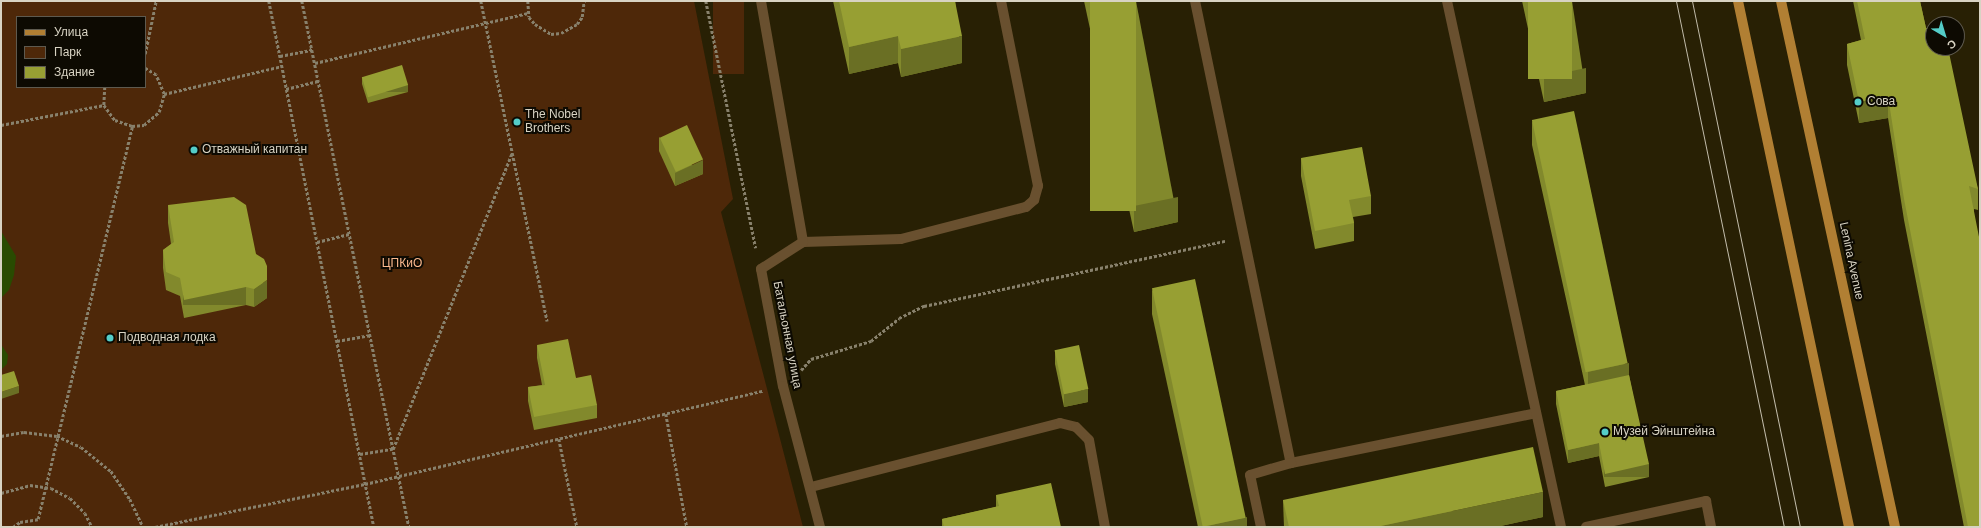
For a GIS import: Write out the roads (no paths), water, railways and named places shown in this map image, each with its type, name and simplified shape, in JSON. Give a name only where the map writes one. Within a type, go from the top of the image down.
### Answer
[{"type":"main road","points":[[1738,1],[1849,527]]},
{"type":"main road","name":"Lenina Avenue","points":[[1782,1],[1895,527]]},
{"type":"street","points":[[761,1],[803,242],[902,239],[1026,207],[1034,200],[1038,186],[1001,1]]},
{"type":"street","points":[[1195,1],[1291,463]]},
{"type":"street","points":[[1447,1],[1561,527]]},
{"type":"street","name":"Батальонная улица","points":[[803,242],[761,269],[783,386],[811,487],[820,527]]},
{"type":"street","points":[[1261,527],[1250,475],[1291,463],[1536,413]]},
{"type":"street","points":[[811,487],[1060,423],[1076,427],[1089,440],[1105,527]]},
{"type":"street","points":[[1586,527],[1706,502],[1711,527]]},
{"type":"tram line","points":[[1676,1],[1784,527]]},
{"type":"tram line","points":[[1692,1],[1800,527]]},
{"type":"place","name":"Сова","points":[[1858,102]]},
{"type":"place","name":"The Nobel Brothers","points":[[517,122]]},
{"type":"place","name":"Отважный капитан","points":[[194,150]]},
{"type":"place","name":"Подводная лодка","points":[[110,338]]},
{"type":"place","name":"Музей Эйнштейна","points":[[1605,432]]},
{"type":"park label","name":"ЦПКиО","points":[[402,264]]}]
